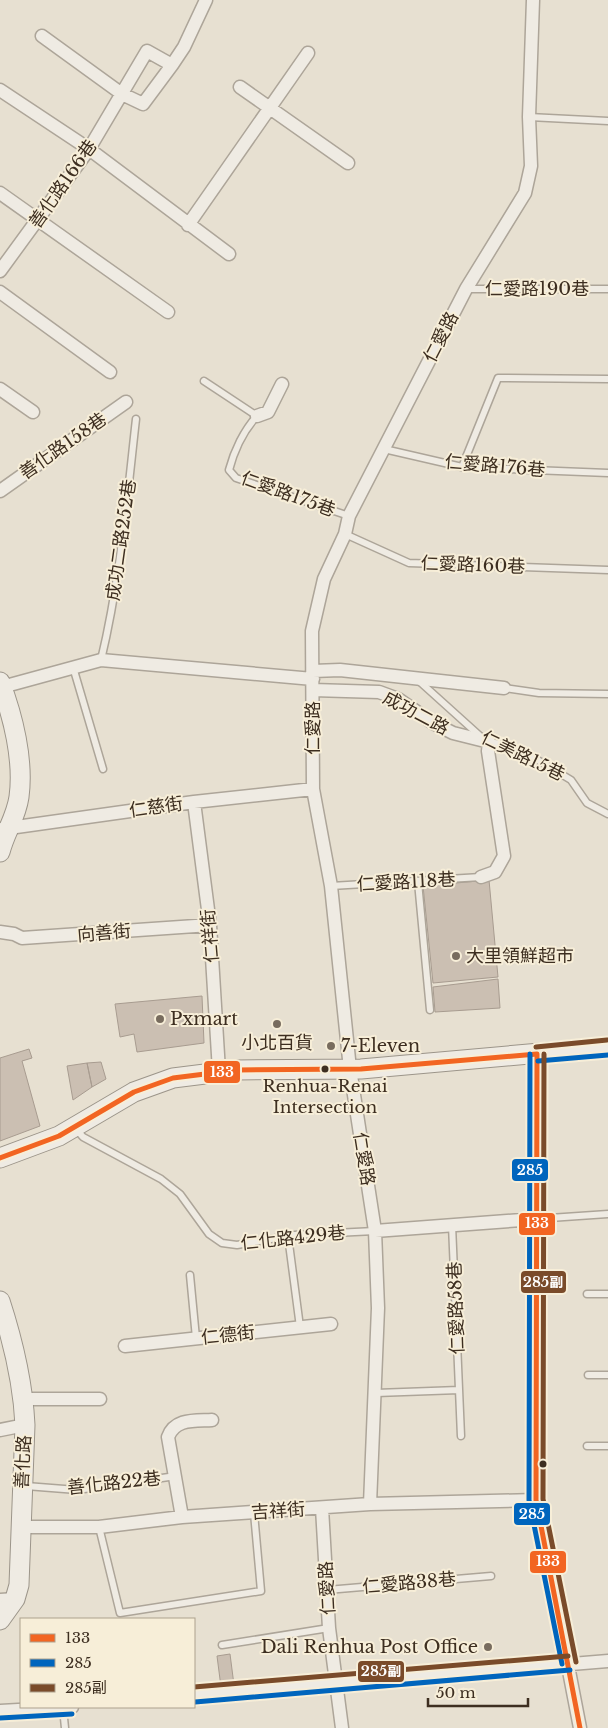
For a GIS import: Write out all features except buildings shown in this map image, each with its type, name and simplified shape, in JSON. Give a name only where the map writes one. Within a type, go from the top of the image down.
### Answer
[{"type":"main road","points":[[0,852],[6,828],[19,796],[14,731],[1,684]]},
{"type":"main road","points":[[0,1158],[42,1143],[74,1128],[104,1108],[152,1084],[173,1078],[219,1071],[350,1069],[608,1047]]},
{"type":"main road","name":"善化路","points":[[0,1301],[24,1399],[25,1425],[19,1585],[8,1600],[0,1620]]},
{"type":"street","points":[[42,36],[122,94],[143,104],[184,48],[206,0]]},
{"type":"street","name":"仁愛路","points":[[370,1504],[376,1394],[378,1308],[375,1231],[350,1069],[331,886],[313,789],[312,631],[324,580],[345,534],[349,516],[466,289],[525,193],[531,166],[529,117],[533,0]]},
{"type":"street","name":"善化路166巷","points":[[0,271],[89,149],[147,51],[172,65]]},
{"type":"street","points":[[188,224],[308,53]]},
{"type":"street","points":[[240,87],[348,163]]},
{"type":"street","points":[[0,90],[89,149],[229,254]]},
{"type":"street","points":[[0,193],[168,312]]},
{"type":"street","points":[[0,292],[110,372]]},
{"type":"street","name":"仁愛路175巷","points":[[257,416],[268,412],[282,384]]},
{"type":"street","points":[[0,389],[33,412]]},
{"type":"street","name":"善化路158巷","points":[[0,491],[126,402]]},
{"type":"street","name":"成功二路","points":[[1,684],[101,660],[313,680],[379,692],[398,700],[433,723],[453,733],[489,742]]},
{"type":"street","name":"成功二路","points":[[313,680],[340,670],[504,688]]},
{"type":"street","points":[[481,877],[495,872],[504,856],[488,751],[489,742]]},
{"type":"street","name":"仁慈街","points":[[6,828],[194,802],[313,789]]},
{"type":"street","name":"仁祥街","points":[[194,802],[210,925],[219,1071]]},
{"type":"street","name":"向善街","points":[[0,932],[14,934],[22,938],[210,925]]},
{"type":"street","points":[[537,1054],[535,1219],[536,1500],[580,1728]]},
{"type":"street","points":[[375,1231],[535,1219]]},
{"type":"street","name":"仁德街","points":[[125,1346],[331,1324]]},
{"type":"street","points":[[24,1399],[100,1398]]},
{"type":"street","points":[[182,1517],[168,1437],[171,1429],[177,1424],[212,1420]]},
{"type":"street","points":[[0,1430],[25,1425]]},
{"type":"street","name":"吉祥街","points":[[20,1528],[98,1527],[182,1517],[370,1504],[536,1500]]},
{"type":"street","name":"仁愛路","points":[[322,1508],[329,1628],[342,1728]]},
{"type":"street","points":[[195,1695],[608,1661]]},
{"type":"street","points":[[0,1712],[54,1708]]},
{"type":"lane","points":[[529,117],[608,121]]},
{"type":"lane","name":"仁愛路190巷","points":[[466,289],[608,289]]},
{"type":"lane","points":[[462,467],[498,378],[608,379]]},
{"type":"lane","points":[[204,381],[257,416]]},
{"type":"lane","name":"仁愛路175巷","points":[[257,416],[249,425],[232,460],[229,470],[236,478],[349,516]]},
{"type":"lane","name":"成功二路252巷","points":[[101,660],[109,625],[136,419]]},
{"type":"lane","name":"仁愛路176巷","points":[[384,449],[462,467],[608,473]]},
{"type":"lane","name":"仁愛路160巷","points":[[345,534],[409,563],[608,570]]},
{"type":"lane","points":[[73,667],[103,769]]},
{"type":"lane","name":"仁美路15巷","points":[[414,678],[442,700],[477,734],[489,742],[508,745],[563,775],[571,780],[587,803],[608,814]]},
{"type":"lane","points":[[504,688],[539,693],[608,694]]},
{"type":"lane","name":"仁愛路118巷","points":[[331,886],[481,877]]},
{"type":"lane","points":[[418,882],[430,1010]]},
{"type":"lane","name":"仁化路429巷","points":[[74,1128],[83,1137],[161,1179],[180,1194],[209,1234],[222,1244],[237,1245],[288,1236],[375,1231]]},
{"type":"lane","points":[[535,1219],[608,1214]]},
{"type":"lane","name":"仁愛路58巷","points":[[452,1225],[461,1436]]},
{"type":"lane","points":[[288,1236],[300,1327]]},
{"type":"lane","points":[[190,1275],[196,1338]]},
{"type":"lane","points":[[587,1294],[608,1294]]},
{"type":"lane","points":[[588,1375],[608,1375]]},
{"type":"lane","points":[[376,1394],[459,1390]]},
{"type":"lane","points":[[587,1446],[608,1446]]},
{"type":"lane","name":"善化路22巷","points":[[22,1485],[77,1490],[176,1476]]},
{"type":"lane","points":[[98,1527],[120,1613],[261,1591],[254,1513]]},
{"type":"lane","name":"仁愛路38巷","points":[[327,1590],[490,1576]]},
{"type":"lane","points":[[222,1645],[329,1628]]},
{"type":"lane","points":[[65,1728],[68,1708]]},
{"type":"transit line","name":"285副","points":[[536,1047],[607,1040]]},
{"type":"transit line","name":"285","points":[[530,1054],[529,1500],[562,1664]]},
{"type":"transit line","name":"133","points":[[537,1054],[536,1500],[580,1728]]},
{"type":"transit line","name":"133","points":[[0,1158],[59,1136],[134,1092],[173,1078],[237,1070],[361,1069],[537,1054]]},
{"type":"transit line","name":"285副","points":[[544,1054],[543,1499],[576,1662]]},
{"type":"transit line","name":"285","points":[[538,1061],[608,1055]]},
{"type":"transit line","name":"285副","points":[[195,1687],[568,1656]]},
{"type":"transit line","name":"285","points":[[195,1702],[570,1670]]},
{"type":"transit line","name":"285","points":[[0,1718],[72,1714]]},
{"type":"place","name":"大里領鮮超市","points":[[456,956]]},
{"type":"place","name":"Pxmart","points":[[160,1019]]},
{"type":"place","name":"小北百貨","points":[[277,1024]]},
{"type":"place","name":"7-Eleven","points":[[331,1046]]},
{"type":"place","name":"Renhua-Renai Intersection","points":[[325,1069]]},
{"type":"place","name":"Dali Renhua Post Office","points":[[488,1647]]}]
